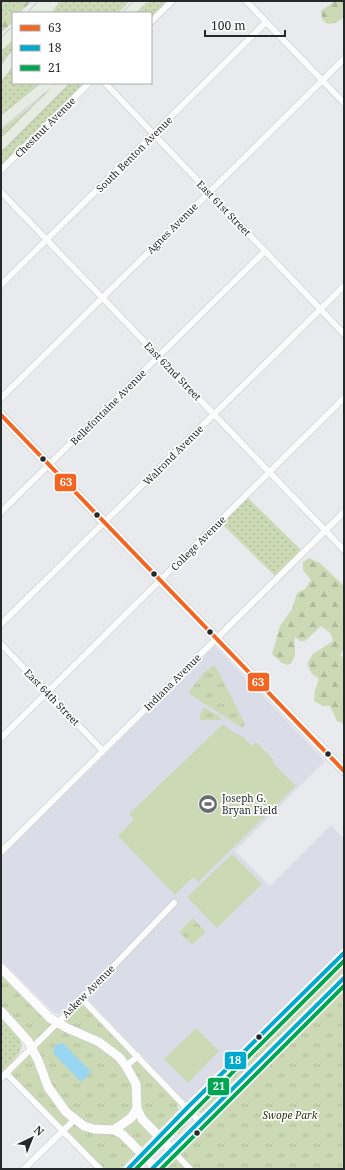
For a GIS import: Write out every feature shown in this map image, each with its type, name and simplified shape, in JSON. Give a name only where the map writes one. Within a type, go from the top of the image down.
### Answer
[{"type":"highway","points":[[35,12],[46,1]]},
{"type":"highway","points":[[46,12],[54,1]]},
{"type":"highway","points":[[130,12],[141,1]]},
{"type":"highway","points":[[1,45],[12,34]]},
{"type":"highway","points":[[1,74],[12,58]]},
{"type":"highway","points":[[1,122],[48,84]]},
{"type":"highway","points":[[1,145],[62,84]]},
{"type":"main road","points":[[1,415],[336,764],[344,770]]},
{"type":"main road","points":[[336,764],[344,776]]},
{"type":"main road","points":[[128,1169],[160,1138],[187,1108],[344,953]]},
{"type":"main road","points":[[1,968],[44,1013],[57,1023],[99,1042],[119,1057],[136,1084],[137,1108],[142,1118],[172,1150]]},
{"type":"main road","points":[[1,1011],[23,1034],[32,1048],[54,1096],[66,1112],[74,1120],[94,1129],[114,1130],[122,1134],[154,1168],[344,978]]},
{"type":"main road","points":[[114,1130],[131,1118],[137,1108]]},
{"type":"street","points":[[152,21],[172,1]]},
{"type":"street","points":[[246,1],[344,103]]},
{"type":"street","name":"South Benton Avenue","points":[[1,285],[266,22]]},
{"type":"street","name":"Agnes Avenue","points":[[1,398],[344,59]]},
{"type":"street","name":"Chestnut Avenue","points":[[1,170],[88,84]]},
{"type":"street","name":"East 61st Street","points":[[106,84],[344,334]]},
{"type":"street","name":"East 62nd Street","points":[[1,192],[344,550]]},
{"type":"street","name":"Bellefontaine Avenue","points":[[1,512],[265,251]]},
{"type":"street","name":"Walrond Avenue","points":[[1,624],[344,286]]},
{"type":"street","name":"College Avenue","points":[[1,738],[344,398]]},
{"type":"street","name":"Indiana Avenue","points":[[1,852],[344,512]]},
{"type":"street","name":"East 64th Street","points":[[1,644],[103,751]]},
{"type":"street","name":"Askew Avenue","points":[[1,1078],[82,999],[174,903]]},
{"type":"street","points":[[82,999],[200,1122]]},
{"type":"street","points":[[126,1066],[138,1056]]},
{"type":"street","points":[[6,1073],[62,1132],[100,1169]]},
{"type":"street","points":[[24,1169],[74,1120]]},
{"type":"street","points":[[172,1150],[190,1169]]},
{"type":"shaded area","points":[[215,646],[325,761],[235,851],[270,886],[331,825],[344,839],[344,947],[187,1103],[82,993],[64,1011],[58,1014],[53,1012],[1,960],[1,857]]},
{"type":"green space","points":[[1,1],[22,1],[5,18],[1,18]]},
{"type":"green space","points":[[22,1],[32,1],[20,12],[12,12],[12,23],[1,33],[1,18],[5,18]]},
{"type":"green space","points":[[61,1],[130,1],[119,12],[53,12]]},
{"type":"green space","points":[[149,1],[167,1],[152,16],[152,12],[138,12]]},
{"type":"green space","points":[[335,1],[344,1],[344,17],[332,24],[326,23],[323,20],[321,11]]},
{"type":"green space","points":[[12,39],[12,50],[1,66],[1,50]]},
{"type":"green space","points":[[12,67],[12,84],[43,84],[1,117],[1,82]]},
{"type":"green space","points":[[67,84],[84,84],[1,166],[1,149]]},
{"type":"green space","points":[[46,94],[1,140],[1,130]]},
{"type":"green space","points":[[248,498],[301,550],[275,576],[222,524]]},
{"type":"green space","points":[[309,558],[320,563],[344,586],[344,650],[340,655],[344,658],[344,724],[337,721],[330,706],[323,706],[314,701],[315,690],[319,679],[312,674],[307,664],[313,654],[333,641],[331,634],[321,626],[305,641],[300,641],[295,637],[295,656],[288,665],[282,663],[272,654],[280,626],[292,609],[297,593],[305,589],[311,580],[303,570],[303,562]]},
{"type":"green space","points":[[215,665],[245,724],[242,728],[188,693],[204,672]]},
{"type":"green space","points":[[204,707],[222,718],[221,720],[200,720],[200,715]]},
{"type":"green space","name":"Joseph G. Bryan Field","points":[[223,724],[234,733],[242,736],[252,746],[256,742],[274,760],[272,762],[296,786],[198,882],[193,877],[175,895],[118,836],[134,819],[129,814]]},
{"type":"green space","points":[[232,854],[262,884],[217,928],[187,897]]},
{"type":"green space","points":[[193,918],[206,932],[192,945],[179,932]]},
{"type":"green space","points":[[344,959],[344,973],[204,1112],[200,1113],[196,1110],[198,1103]]},
{"type":"green space","points":[[1,972],[59,1027],[82,1002],[178,1103],[178,1111],[120,1169],[105,1169],[11,1074],[29,1054],[30,1038],[1,1007]]},
{"type":"green space","name":"Swope Park","points":[[344,986],[344,1169],[160,1169]]},
{"type":"green space","points":[[1,1017],[16,1034],[22,1046],[17,1057],[1,1074]]},
{"type":"green space","points":[[196,1028],[219,1051],[188,1083],[164,1059]]},
{"type":"green space","points":[[183,1118],[189,1122],[178,1135],[172,1129]]},
{"type":"water","points":[[63,1043],[91,1072],[81,1082],[53,1053],[55,1045]]},
{"type":"transit line","name":"63","points":[[1,415],[344,771]]},
{"type":"transit line","name":"18","points":[[128,1169],[187,1108],[344,953]]},
{"type":"transit line","name":"21","points":[[136,1169],[344,961]]},
{"type":"transit line","name":"18","points":[[152,1169],[344,978]]},
{"type":"transit line","name":"21","points":[[161,1169],[344,986]]},
{"type":"place","name":"Joseph G. Bryan Field","points":[[208,804]]}]
